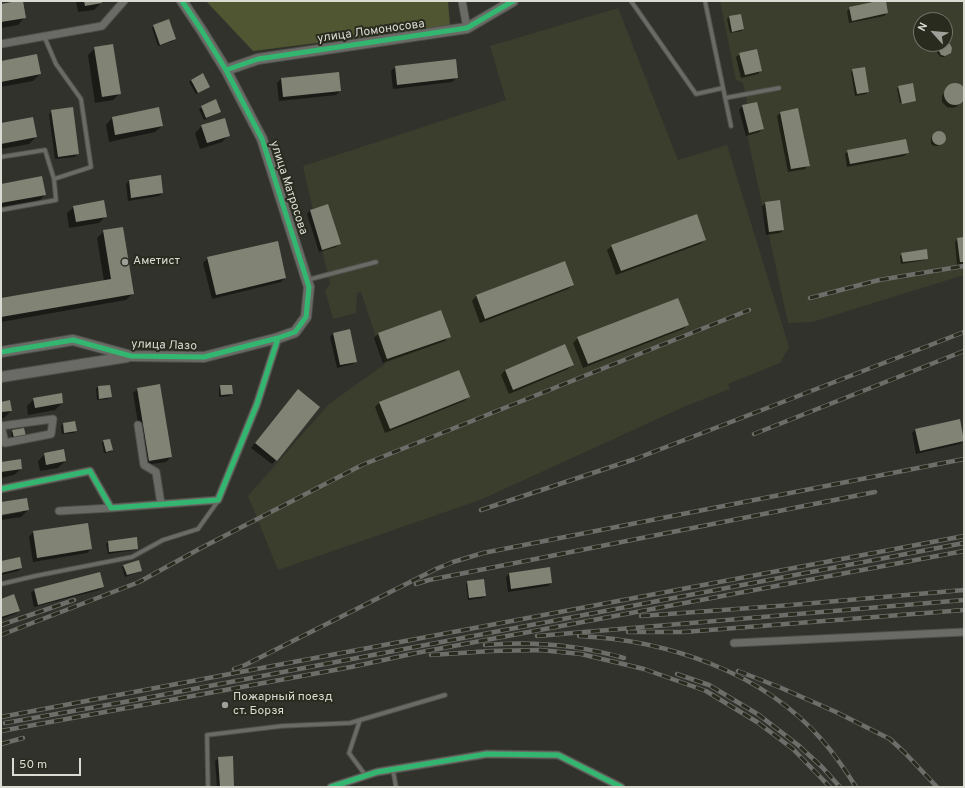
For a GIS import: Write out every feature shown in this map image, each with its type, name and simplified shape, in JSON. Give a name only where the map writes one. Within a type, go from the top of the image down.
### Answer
[{"type":"street","points":[[1,44],[102,26],[124,1]]},
{"type":"street","name":"улица Матросова","points":[[182,1],[226,70],[262,139],[309,287],[306,317],[295,332],[278,338]]},
{"type":"street","points":[[462,1],[467,28]]},
{"type":"street","name":"улица Ломоносова","points":[[226,70],[258,59],[467,28],[513,1]]},
{"type":"street","points":[[59,511],[218,500],[256,404],[278,338]]},
{"type":"street","name":"улица Лазо","points":[[1,352],[72,340],[131,356],[204,357],[278,338]]},
{"type":"street","points":[[1,377],[131,356]]},
{"type":"street","points":[[53,419],[51,434],[5,443],[1,426],[31,422],[53,419]]},
{"type":"street","points":[[138,425],[144,465],[156,472],[161,504]]},
{"type":"street","points":[[1,489],[90,471],[112,508]]},
{"type":"street","points":[[734,643],[964,632]]},
{"type":"street","points":[[331,787],[366,776],[393,770],[487,754],[558,755],[621,787]]},
{"type":"lane","points":[[631,1],[696,94],[723,88]]},
{"type":"lane","points":[[705,1],[730,126]]},
{"type":"lane","points":[[44,36],[56,64],[81,99],[91,167],[54,180]]},
{"type":"lane","points":[[725,98],[779,88]]},
{"type":"lane","points":[[1,158],[45,150],[54,180],[56,200],[1,210]]},
{"type":"lane","points":[[307,280],[376,262]]},
{"type":"lane","points":[[1,584],[132,557],[163,540],[198,529],[218,500]]},
{"type":"lane","points":[[208,787],[208,735],[282,726],[350,723],[445,694]]},
{"type":"lane","points":[[360,720],[349,753],[366,776]]},
{"type":"lane","points":[[393,770],[396,787]]},
{"type":"shaded area","points":[[720,1],[964,1],[964,275],[812,322],[788,323],[746,130],[752,127],[743,83],[736,80]]},
{"type":"shaded area","points":[[618,8],[678,160],[727,145],[789,347],[780,363],[728,384],[730,389],[686,406],[480,500],[278,570],[248,496],[329,404],[385,364],[361,292],[357,293],[356,313],[333,319],[325,290],[330,284],[303,166],[506,100],[490,46]]},
{"type":"green space","points":[[206,1],[448,1],[450,26],[253,51]]},
{"type":"building","points":[[23,1],[26,18],[1,22],[1,4]]},
{"type":"building","points":[[84,1],[101,1],[102,3],[85,6]]},
{"type":"building","points":[[878,1],[886,1],[888,13],[852,21],[849,7]]},
{"type":"building","points":[[741,14],[744,29],[732,32],[729,16]]},
{"type":"building","points":[[169,19],[176,39],[160,45],[153,25]]},
{"type":"building","points":[[113,44],[121,94],[102,97],[94,47]]},
{"type":"building","points":[[757,49],[762,71],[745,75],[739,53]]},
{"type":"building","points":[[940,52],[951,52],[945,56],[941,55]]},
{"type":"building","points":[[37,54],[41,74],[1,82],[1,61]]},
{"type":"building","points":[[456,59],[458,78],[397,85],[395,66]]},
{"type":"building","points":[[865,67],[869,92],[857,94],[852,69]]},
{"type":"building","points":[[339,72],[341,91],[283,97],[281,78]]},
{"type":"building","points":[[203,73],[210,87],[198,93],[191,80]]},
{"type":"building","points":[[913,83],[916,101],[902,104],[898,86]]},
{"type":"building","points":[[955,83],[963,86],[966,94],[963,102],[955,105],[947,102],[944,94],[947,86]]},
{"type":"building","points":[[216,99],[221,112],[206,118],[201,106]]},
{"type":"building","points":[[757,102],[764,129],[749,133],[742,105]]},
{"type":"building","points":[[73,107],[79,154],[58,157],[51,110]]},
{"type":"building","points":[[159,107],[163,126],[115,135],[112,117]]},
{"type":"building","points":[[798,108],[810,166],[791,169],[780,112]]},
{"type":"building","points":[[33,117],[37,137],[1,144],[1,123]]},
{"type":"building","points":[[225,118],[230,136],[207,143],[201,125]]},
{"type":"building","points":[[939,131],[944,133],[946,138],[944,143],[939,145],[934,143],[932,138],[934,133]]},
{"type":"building","points":[[906,139],[909,153],[850,164],[847,150]]},
{"type":"building","points":[[161,175],[163,193],[131,198],[129,180]]},
{"type":"building","points":[[42,176],[46,195],[1,203],[1,184]]},
{"type":"building","points":[[104,200],[107,217],[76,222],[73,206]]},
{"type":"building","points":[[780,200],[784,230],[769,232],[765,202]]},
{"type":"building","points":[[328,204],[341,244],[322,250],[310,210]]},
{"type":"building","points":[[697,214],[706,240],[621,271],[611,245]]},
{"type":"building","points":[[123,227],[134,294],[1,317],[1,298],[111,279],[103,230]]},
{"type":"building","points":[[964,237],[964,262],[960,262],[957,238]]},
{"type":"building","points":[[278,241],[286,278],[216,295],[207,257]]},
{"type":"building","points":[[927,249],[928,259],[903,262],[901,253]]},
{"type":"building","points":[[565,261],[574,285],[485,319],[476,295]]},
{"type":"building","points":[[678,298],[689,325],[588,364],[577,337]]},
{"type":"building","points":[[441,310],[451,337],[387,359],[378,333]]},
{"type":"building","points":[[350,329],[357,362],[340,365],[333,333]]},
{"type":"building","points":[[565,344],[574,365],[513,390],[505,370]]},
{"type":"building","points":[[459,370],[470,397],[390,429],[379,402]]},
{"type":"building","points":[[160,384],[172,457],[149,461],[137,388]]},
{"type":"building","points":[[110,385],[112,397],[99,399],[98,386]]},
{"type":"building","points":[[220,385],[232,385],[233,394],[221,395]]},
{"type":"building","points":[[298,389],[320,407],[277,461],[255,443]]},
{"type":"building","points":[[62,393],[63,403],[35,408],[33,398]]},
{"type":"building","points":[[10,400],[12,411],[1,412],[1,402]]},
{"type":"building","points":[[960,419],[964,441],[920,451],[915,429]]},
{"type":"building","points":[[75,421],[77,431],[64,433],[63,423]]},
{"type":"building","points":[[24,428],[26,436],[14,438],[12,430]]},
{"type":"building","points":[[110,439],[113,450],[106,452],[103,440]]},
{"type":"building","points":[[64,449],[66,461],[46,465],[44,453]]},
{"type":"building","points":[[21,459],[22,469],[1,472],[1,462]]},
{"type":"building","points":[[27,498],[29,510],[1,515],[1,502]]},
{"type":"building","points":[[88,523],[92,549],[37,558],[33,531]]},
{"type":"building","points":[[137,537],[138,549],[109,552],[108,541]]},
{"type":"building","points":[[20,557],[22,568],[1,573],[1,561]]},
{"type":"building","points":[[139,560],[142,571],[127,575],[123,565]]},
{"type":"building","points":[[550,567],[552,583],[511,589],[509,573]]},
{"type":"building","points":[[100,572],[104,587],[38,605],[34,589]]},
{"type":"building","points":[[484,579],[486,596],[469,598],[467,581]]},
{"type":"building","points":[[14,594],[20,611],[1,617],[1,599]]},
{"type":"building","points":[[233,756],[234,787],[220,787],[218,757]]},
{"type":"railway","points":[[810,298],[879,280],[964,266]]},
{"type":"railway","points":[[1,635],[139,582],[201,548],[362,465],[749,310]]},
{"type":"railway","points":[[481,510],[635,459],[964,332]]},
{"type":"railway","points":[[754,434],[964,351]]},
{"type":"railway","points":[[234,669],[245,665],[436,569],[483,553],[964,459]]},
{"type":"railway","points":[[416,584],[429,580],[875,492]]},
{"type":"railway","points":[[1,717],[964,536]]},
{"type":"railway","points":[[5,723],[130,701],[964,543]]},
{"type":"railway","points":[[1,731],[351,667],[416,653],[964,551]]},
{"type":"railway","points":[[641,616],[964,590]]},
{"type":"railway","points":[[1,625],[74,600]]},
{"type":"railway","points":[[537,636],[964,600]]},
{"type":"railway","points":[[628,632],[684,632],[964,610]]},
{"type":"railway","points":[[579,636],[646,644],[711,664],[742,678],[772,696],[798,716],[827,746],[856,787]]},
{"type":"railway","points":[[485,645],[555,645],[590,650],[624,658]]},
{"type":"railway","points":[[431,655],[491,651],[540,650],[581,654],[644,669],[706,691],[757,722],[793,749],[830,787]]},
{"type":"railway","points":[[738,671],[836,712],[890,739],[937,787]]},
{"type":"railway","points":[[677,674],[709,685],[759,715],[798,745],[822,767],[840,787]]},
{"type":"railway","points":[[1,744],[23,738]]},
{"type":"cycle path","points":[[1,352],[73,340],[131,356],[204,357],[278,338],[295,332],[306,317],[309,287],[262,139],[226,70],[182,1]]},
{"type":"cycle path","points":[[226,70],[258,59],[467,28],[513,1]]},
{"type":"cycle path","points":[[1,489],[90,471],[111,508],[218,500],[257,404],[278,338]]},
{"type":"cycle path","points":[[331,787],[377,772],[487,754],[558,755],[621,787]]},
{"type":"place","name":"Аметист","points":[[125,262]]},
{"type":"place","name":"Пожарный поезд ст. Борзя","points":[[225,705]]}]
